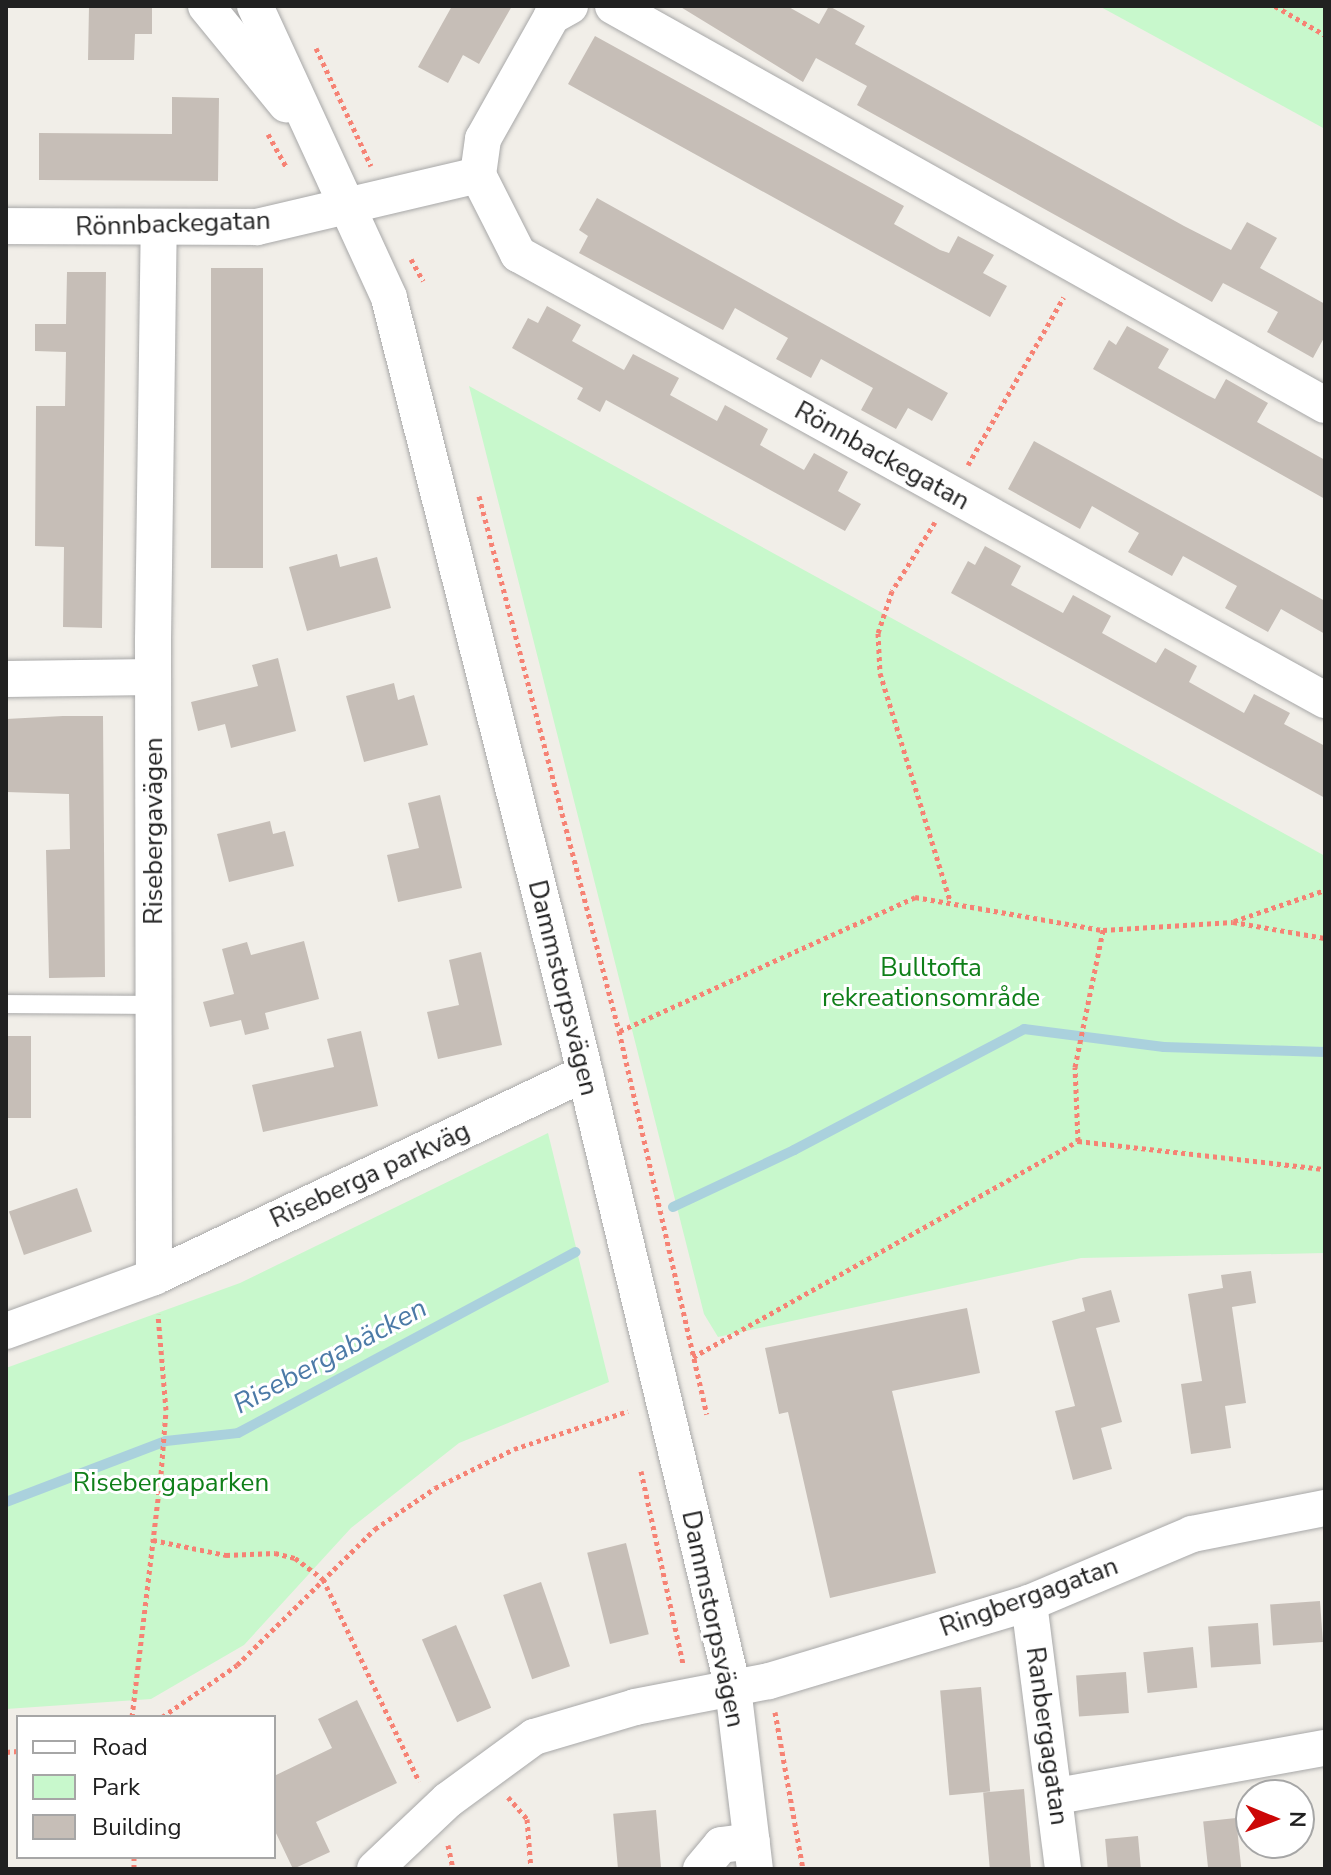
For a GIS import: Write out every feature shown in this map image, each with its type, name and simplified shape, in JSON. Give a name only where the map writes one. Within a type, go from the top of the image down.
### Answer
[{"type":"street","name":"Dammstorpsvägen","points":[[206,6],[325,150]]},
{"type":"street","name":"Dammstorpsvägen","points":[[255,6],[325,150],[389,298],[585,1073],[733,1688],[753,1855],[721,1845],[701,1869]]},
{"type":"street","points":[[478,175],[483,139],[552,16],[570,6]]},
{"type":"street","points":[[613,6],[1325,405]]},
{"type":"street","name":"Rönnbackegatan","points":[[6,226],[257,227],[478,175],[518,254],[1325,700]]},
{"type":"street","name":"Risebergavägen","points":[[154,1277],[153,677],[159,228]]},
{"type":"street","points":[[6,679],[153,677]]},
{"type":"street","name":"Riseberga parkväg","points":[[154,1277],[585,1073]]},
{"type":"street","points":[[6,1331],[154,1277]]},
{"type":"street","name":"Ringbergagatan","points":[[375,1869],[434,1813],[534,1737],[690,1696],[733,1688],[1029,1603],[1192,1534],[1325,1508]]},
{"type":"street","name":"Ranbergagatan","points":[[1029,1603],[1057,1796],[1063,1869]]},
{"type":"street","points":[[1057,1796],[1325,1748]]},
{"type":"lane","points":[[6,1004],[154,1005]]},
{"type":"path","points":[[1275,6],[1325,35]]},
{"type":"path","points":[[263,123],[312,213]]},
{"type":"path","points":[[950,901],[880,673],[878,633],[892,591],[952,495],[1080,268]]},
{"type":"path","points":[[1233,922],[1325,890]]},
{"type":"path","points":[[702,1392],[619,1031],[915,897],[1103,930],[1233,922],[1325,938]]},
{"type":"path","points":[[1078,1141],[1075,1067],[1103,930]]},
{"type":"path","points":[[693,1357],[1078,1141],[1325,1169]]},
{"type":"path","points":[[132,1715],[166,1410],[154,1277]]},
{"type":"path","points":[[165,1715],[237,1665],[375,1529],[435,1488],[514,1449],[628,1411],[631,1426]]},
{"type":"path","points":[[638,1456],[690,1696]]},
{"type":"path","points":[[153,1540],[226,1555],[275,1553],[295,1558],[323,1579],[452,1853],[453,1869]]},
{"type":"path","points":[[486,1772],[527,1819],[531,1869]]},
{"type":"green space","points":[[1099,6],[1325,6],[1325,129]]},
{"type":"green space","name":"Bulltofta rekreationsområde","points":[[469,386],[1325,856],[1325,1253],[1081,1258],[718,1337],[704,1314]]},
{"type":"green space","name":"Risebergaparken","points":[[548,1133],[609,1382],[459,1443],[351,1528],[244,1645],[151,1699],[6,1709],[6,1368],[240,1283]]},
{"type":"building","points":[[89,6],[152,6],[152,34],[135,34],[134,60],[88,60]]},
{"type":"building","points":[[452,6],[512,6],[479,64],[463,55],[448,83],[418,67]]},
{"type":"building","points":[[679,6],[787,6],[819,24],[829,6],[865,26],[855,44],[1184,226],[1231,250],[1247,222],[1277,238],[1260,268],[1325,304],[1325,336],[1313,358],[1267,332],[1278,312],[1223,283],[1212,302],[857,105],[867,86],[816,58],[803,82]]},
{"type":"building","points":[[595,36],[904,206],[894,224],[940,250],[949,253],[958,236],[994,255],[983,273],[1007,286],[990,317],[568,84]]},
{"type":"building","points":[[172,97],[219,98],[218,181],[39,180],[39,133],[172,134]]},
{"type":"building","points":[[597,198],[948,393],[932,421],[908,408],[896,429],[861,410],[873,388],[821,359],[811,378],[776,359],[788,338],[735,308],[723,330],[579,253],[588,236],[579,230]]},
{"type":"building","points":[[211,268],[263,268],[263,568],[211,568]]},
{"type":"building","points":[[67,272],[106,272],[102,628],[63,627],[64,547],[35,546],[36,406],[65,406],[66,352],[35,351],[35,324],[66,324]]},
{"type":"building","points":[[547,306],[581,325],[572,341],[624,370],[633,354],[679,378],[670,395],[717,421],[725,405],[768,429],[760,445],[804,470],[814,453],[848,472],[838,491],[861,504],[845,531],[606,400],[600,412],[577,399],[583,388],[512,348],[528,318],[538,323]]},
{"type":"building","points":[[1127,326],[1169,349],[1158,368],[1207,395],[1215,399],[1226,379],[1268,403],[1257,422],[1325,460],[1325,499],[1093,369],[1109,340],[1116,345]]},
{"type":"building","points":[[1034,441],[1325,601],[1325,634],[1281,609],[1268,632],[1225,608],[1237,586],[1183,556],[1172,576],[1128,552],[1139,533],[1092,506],[1080,529],[1008,489]]},
{"type":"building","points":[[985,546],[1021,566],[1011,585],[1063,613],[1073,595],[1111,616],[1102,633],[1156,663],[1165,648],[1197,666],[1189,682],[1244,713],[1254,694],[1290,713],[1284,724],[1325,746],[1325,798],[951,593],[968,561],[975,565]]},
{"type":"building","points":[[337,554],[340,567],[377,557],[391,608],[307,631],[289,567]]},
{"type":"building","points":[[278,658],[296,731],[231,748],[225,724],[198,731],[191,702],[258,686],[252,665]]},
{"type":"building","points":[[394,683],[398,700],[414,695],[428,745],[364,762],[346,696]]},
{"type":"building","points":[[103,716],[105,977],[49,978],[46,850],[70,849],[69,794],[6,792],[6,719]]},
{"type":"building","points":[[440,795],[462,888],[398,902],[387,855],[419,848],[408,803]]},
{"type":"building","points":[[270,821],[273,834],[285,831],[294,866],[229,882],[217,834]]},
{"type":"building","points":[[304,941],[319,999],[265,1013],[269,1029],[245,1035],[241,1020],[210,1027],[203,1002],[234,994],[222,949],[247,942],[251,955]]},
{"type":"building","points":[[481,952],[502,1045],[438,1059],[427,1012],[459,1005],[449,960]]},
{"type":"building","points":[[361,1031],[378,1106],[263,1132],[252,1085],[334,1067],[327,1039]]},
{"type":"building","points":[[6,1036],[31,1036],[31,1118],[6,1118]]},
{"type":"building","points":[[77,1188],[92,1231],[24,1255],[9,1211]]},
{"type":"building","points":[[1251,1271],[1256,1303],[1232,1307],[1246,1403],[1225,1406],[1231,1448],[1191,1454],[1181,1384],[1202,1381],[1188,1294],[1223,1288],[1221,1275]]},
{"type":"building","points":[[1111,1290],[1120,1322],[1096,1328],[1122,1422],[1101,1428],[1112,1469],[1073,1480],[1055,1411],[1075,1406],[1052,1321],[1085,1311],[1082,1298]]},
{"type":"building","points":[[967,1308],[980,1373],[892,1391],[936,1573],[830,1598],[788,1412],[779,1414],[765,1348]]},
{"type":"building","points":[[626,1543],[649,1634],[610,1644],[587,1553]]},
{"type":"building","points":[[541,1582],[570,1666],[532,1679],[503,1595]]},
{"type":"building","points":[[1320,1601],[1323,1642],[1273,1645],[1270,1604]]},
{"type":"building","points":[[1258,1623],[1261,1664],[1211,1667],[1208,1626]]},
{"type":"building","points":[[456,1625],[491,1708],[457,1722],[422,1639]]},
{"type":"building","points":[[1193,1647],[1197,1688],[1148,1693],[1143,1652]]},
{"type":"building","points":[[1126,1672],[1129,1713],[1079,1716],[1076,1675]]},
{"type":"building","points":[[981,1687],[990,1792],[949,1795],[940,1691]]},
{"type":"building","points":[[357,1700],[397,1783],[316,1822],[330,1852],[293,1869],[276,1833],[276,1775],[332,1748],[318,1719]]},
{"type":"building","points":[[1024,1789],[1031,1869],[990,1869],[983,1793]]},
{"type":"building","points":[[656,1810],[661,1869],[618,1869],[613,1814]]},
{"type":"building","points":[[1235,1818],[1235,1859],[1240,1859],[1241,1869],[1208,1869],[1203,1821]]},
{"type":"building","points":[[1138,1836],[1141,1869],[1108,1869],[1105,1839]]},
{"type":"waterway","points":[[673,1207],[794,1150],[1024,1029],[1164,1047],[1325,1052]]},
{"type":"waterway","name":"Risebergabäcken","points":[[6,1502],[166,1441],[238,1433],[575,1252]]}]
